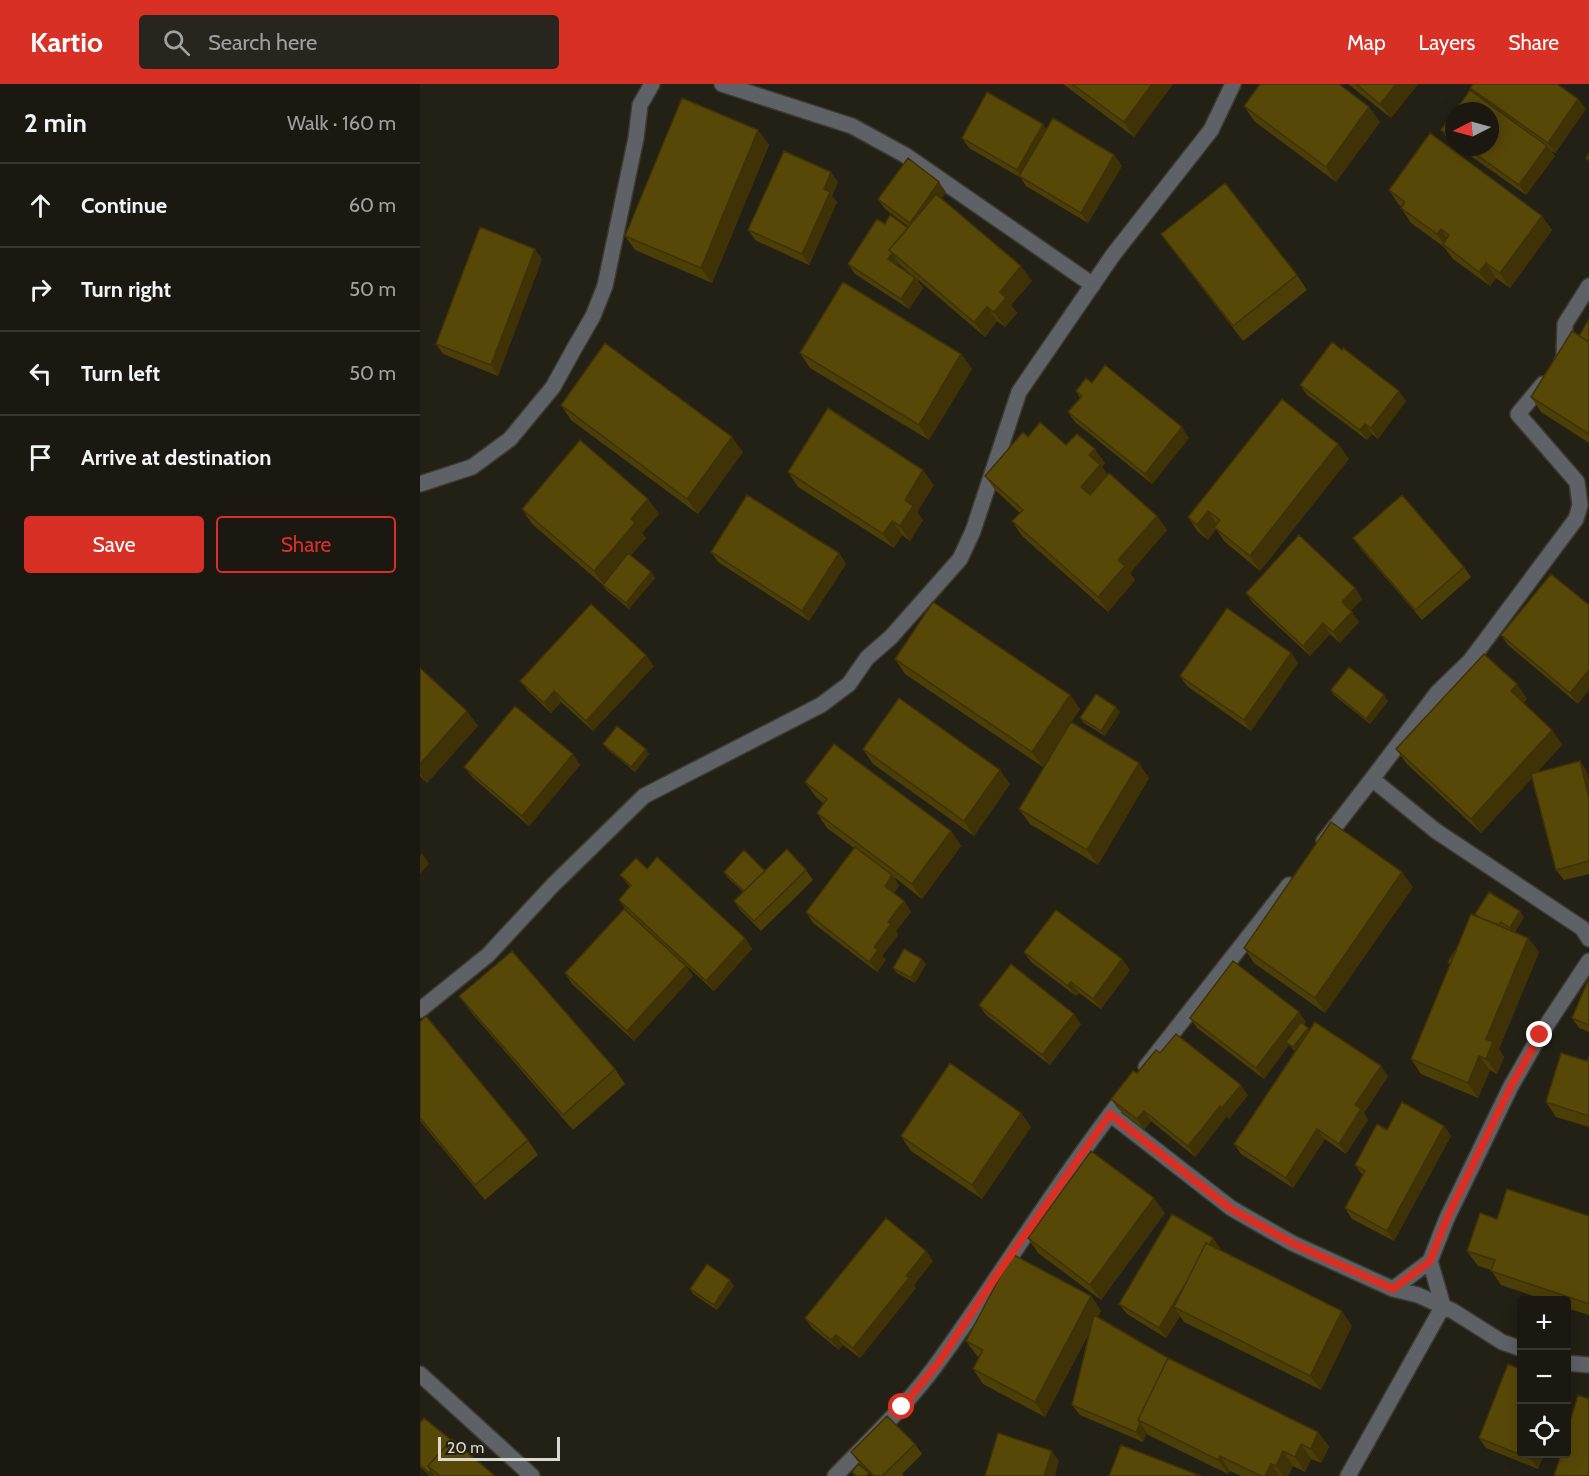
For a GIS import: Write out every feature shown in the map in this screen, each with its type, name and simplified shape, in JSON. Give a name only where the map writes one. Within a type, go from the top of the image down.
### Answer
[{"type":"street","points":[[420,484],[472,467],[510,439],[552,387],[574,350],[593,316],[605,286],[636,138],[640,105],[652,84]]},
{"type":"street","points":[[722,84],[852,126],[905,155],[1093,285]]},
{"type":"street","points":[[420,1010],[488,955],[553,885],[644,796],[822,705],[849,684],[867,658],[891,637],[960,559],[973,531],[1019,392],[1120,246],[1211,130],[1233,84]]},
{"type":"street","points":[[1316,851],[1437,693],[1470,661],[1576,519],[1580,505],[1577,482],[1518,414],[1564,358],[1565,324],[1589,286]]},
{"type":"street","points":[[1372,779],[1436,831],[1582,928],[1589,939]]},
{"type":"street","points":[[835,1476],[902,1407],[939,1362],[1000,1270],[1110,1114],[1301,869]]},
{"type":"street","points":[[1393,1289],[1430,1261],[1447,1218],[1510,1088],[1540,1035],[1589,961]]},
{"type":"street","points":[[1110,1114],[1231,1209],[1292,1243],[1393,1289],[1418,1295],[1443,1306],[1517,1347]]},
{"type":"street","points":[[1348,1476],[1443,1306],[1430,1261]]},
{"type":"street","points":[[1571,1363],[1589,1365]]},
{"type":"street","points":[[420,1374],[532,1476]]},
{"type":"building","points":[[1072,84],[1152,84],[1124,122]]},
{"type":"building","points":[[1260,84],[1339,84],[1369,107],[1326,167],[1244,106]]},
{"type":"building","points":[[1356,84],[1396,84],[1380,104]]},
{"type":"building","points":[[1473,84],[1557,84],[1578,99],[1548,143],[1499,108],[1499,102],[1490,102],[1470,88]]},
{"type":"building","points":[[1470,90],[1486,102],[1461,102]]},
{"type":"building","points":[[987,92],[1043,124],[1017,170],[962,138]]},
{"type":"building","points":[[682,98],[758,130],[701,268],[625,236]]},
{"type":"building","points":[[1499,111],[1547,146],[1519,185],[1479,156],[1499,156]]},
{"type":"building","points":[[1053,118],[1114,155],[1081,213],[1019,176]]},
{"type":"building","points":[[1430,133],[1445,144],[1445,156],[1461,156],[1542,216],[1500,273],[1486,263],[1479,272],[1443,244],[1449,235],[1441,229],[1437,234],[1401,208],[1405,202],[1389,190]]},
{"type":"building","points":[[784,151],[831,172],[824,189],[830,192],[802,254],[748,230]]},
{"type":"building","points":[[908,158],[939,182],[910,223],[878,199]]},
{"type":"building","points":[[1225,183],[1297,275],[1233,326],[1161,234]]},
{"type":"building","points":[[936,194],[1021,266],[1000,292],[1006,298],[994,312],[987,307],[974,322],[889,250]]},
{"type":"building","points":[[890,215],[908,228],[889,250],[892,253],[888,259],[915,278],[901,299],[848,264],[877,219],[885,224]]},
{"type":"building","points":[[480,227],[535,249],[491,365],[436,344]]},
{"type":"building","points":[[843,282],[961,354],[919,425],[800,353]]},
{"type":"building","points":[[1589,319],[1589,342],[1579,336]]},
{"type":"building","points":[[1572,331],[1589,342],[1589,434],[1531,397]]},
{"type":"building","points":[[1332,342],[1399,391],[1371,428],[1365,424],[1360,430],[1300,385]]},
{"type":"building","points":[[605,343],[732,437],[687,499],[561,405]]},
{"type":"building","points":[[1105,365],[1182,427],[1145,474],[1068,412],[1082,396],[1076,391],[1086,378],[1092,383]]},
{"type":"building","points":[[1282,399],[1338,444],[1250,556],[1214,527],[1220,520],[1208,511],[1197,525],[1188,517]]},
{"type":"building","points":[[828,408],[923,470],[905,500],[913,506],[900,526],[892,521],[883,534],[788,472]]},
{"type":"building","points":[[1040,422],[1066,445],[1077,434],[1095,449],[1089,455],[1100,465],[1081,487],[1090,495],[1109,473],[1157,516],[1118,560],[1125,566],[1098,597],[1012,521],[1023,510],[985,476],[1023,432],[1028,437]]},
{"type":"building","points":[[580,440],[648,499],[631,519],[635,523],[594,571],[522,509]]},
{"type":"building","points":[[747,495],[839,553],[802,611],[711,552]]},
{"type":"building","points":[[1402,495],[1464,567],[1415,610],[1353,538]]},
{"type":"building","points":[[1299,535],[1355,588],[1342,602],[1352,612],[1333,632],[1323,623],[1303,646],[1246,593]]},
{"type":"building","points":[[628,553],[651,572],[626,603],[603,585]]},
{"type":"building","points":[[1551,574],[1589,605],[1589,670],[1570,693],[1501,635]]},
{"type":"building","points":[[933,602],[1070,695],[1032,752],[895,659]]},
{"type":"building","points":[[591,604],[646,655],[586,721],[554,691],[544,703],[520,681]]},
{"type":"building","points":[[1227,608],[1291,653],[1244,720],[1180,676]]},
{"type":"building","points":[[1484,654],[1517,684],[1511,691],[1552,730],[1471,819],[1396,749]]},
{"type":"building","points":[[1349,667],[1384,695],[1366,719],[1331,690]]},
{"type":"building","points":[[420,668],[467,711],[420,764]]},
{"type":"building","points":[[1096,694],[1116,707],[1101,731],[1080,718]]},
{"type":"building","points":[[899,698],[1000,770],[964,821],[863,749]]},
{"type":"building","points":[[515,706],[573,754],[522,816],[464,767]]},
{"type":"building","points":[[1071,722],[1139,763],[1087,850],[1019,809]]},
{"type":"building","points":[[617,726],[646,749],[631,767],[603,744]]},
{"type":"building","points":[[834,744],[951,831],[912,884],[817,813],[827,799],[805,782]]},
{"type":"building","points":[[1580,761],[1589,798],[1589,861],[1556,870],[1531,774]]},
{"type":"building","points":[[1331,822],[1402,872],[1315,998],[1244,948]]},
{"type":"building","points":[[855,847],[892,875],[885,886],[904,901],[888,922],[891,924],[874,947],[878,950],[869,962],[806,912]]},
{"type":"building","points":[[787,849],[806,870],[754,921],[734,901]]},
{"type":"building","points":[[744,850],[765,871],[744,891],[724,872]]},
{"type":"building","points":[[657,857],[745,938],[706,981],[619,900],[631,885],[620,875],[636,858],[647,869]]},
{"type":"building","points":[[1489,892],[1520,911],[1510,928],[1501,922],[1499,925],[1475,914]]},
{"type":"building","points":[[624,909],[686,966],[627,1031],[565,973]]},
{"type":"building","points":[[1056,910],[1122,959],[1093,999],[1071,982],[1068,986],[1024,952]]},
{"type":"building","points":[[1471,914],[1528,938],[1486,1039],[1493,1042],[1486,1059],[1479,1056],[1468,1083],[1411,1059]]},
{"type":"building","points":[[904,949],[922,959],[911,978],[893,968]]},
{"type":"building","points":[[512,951],[615,1069],[563,1115],[459,996]]},
{"type":"building","points":[[1456,951],[1450,964],[1448,962]]},
{"type":"building","points":[[1233,961],[1299,1012],[1256,1068],[1190,1018]]},
{"type":"building","points":[[1011,964],[1074,1014],[1042,1055],[979,1005]]},
{"type":"building","points":[[1589,978],[1589,1025],[1572,1018]]},
{"type":"building","points":[[426,1016],[528,1140],[475,1185],[420,1118],[420,1022]]},
{"type":"building","points":[[1301,1022],[1308,1028],[1293,1047],[1286,1042]]},
{"type":"building","points":[[1315,1022],[1381,1066],[1355,1105],[1361,1109],[1339,1144],[1317,1129],[1286,1178],[1234,1144]]},
{"type":"building","points":[[1176,1034],[1241,1085],[1222,1108],[1220,1106],[1188,1146],[1144,1111],[1137,1119],[1111,1099],[1133,1071],[1137,1073],[1156,1050],[1160,1053]]},
{"type":"building","points":[[1561,1053],[1587,1061],[1589,1056],[1589,1116],[1546,1102]]},
{"type":"building","points":[[950,1063],[1021,1113],[972,1185],[901,1136]]},
{"type":"building","points":[[1402,1102],[1444,1126],[1387,1231],[1345,1208],[1365,1171],[1355,1165],[1377,1124],[1387,1130]]},
{"type":"building","points":[[1091,1151],[1154,1198],[1090,1285],[1028,1238]]},
{"type":"building","points":[[1507,1189],[1589,1216],[1589,1304],[1571,1296],[1491,1271],[1495,1260],[1467,1251],[1480,1213],[1497,1219]]},
{"type":"building","points":[[1172,1214],[1213,1238],[1209,1245],[1206,1243],[1159,1328],[1119,1304]]},
{"type":"building","points":[[886,1218],[926,1251],[906,1276],[909,1278],[853,1348],[836,1335],[831,1340],[805,1318]]},
{"type":"building","points":[[1206,1243],[1342,1311],[1310,1376],[1174,1307]]},
{"type":"building","points":[[1012,1254],[1091,1296],[1035,1402],[973,1369],[983,1350],[966,1341]]},
{"type":"building","points":[[707,1264],[730,1280],[714,1305],[690,1289]]},
{"type":"building","points":[[1094,1315],[1168,1358],[1138,1420],[1140,1423],[1136,1432],[1072,1405]]},
{"type":"building","points":[[1168,1358],[1318,1432],[1311,1449],[1301,1444],[1295,1457],[1283,1451],[1276,1466],[1271,1464],[1265,1476],[1261,1476],[1220,1456],[1218,1460],[1138,1420]]},
{"type":"building","points":[[1508,1364],[1517,1367],[1517,1453],[1479,1438]]},
{"type":"building","points":[[1578,1395],[1589,1399],[1589,1476],[1554,1476],[1560,1458],[1571,1458],[1571,1418]]},
{"type":"building","points":[[887,1416],[915,1444],[882,1476],[874,1476],[851,1452]]},
{"type":"building","points":[[424,1418],[451,1440],[428,1466],[431,1470],[429,1473],[420,1465],[420,1423]]},
{"type":"building","points":[[998,1433],[1052,1451],[1044,1476],[985,1476]]},
{"type":"building","points":[[452,1439],[495,1476],[440,1476],[428,1466]]},
{"type":"building","points":[[1121,1445],[1201,1476],[1109,1476]]},
{"type":"building","points":[[858,1464],[869,1473],[867,1476],[856,1476],[852,1472]]},
{"type":"route","points":[[902,1407],[939,1362],[1000,1270],[1110,1114],[1231,1209],[1292,1243],[1393,1289],[1430,1261],[1447,1218],[1510,1088],[1540,1035]]}]
